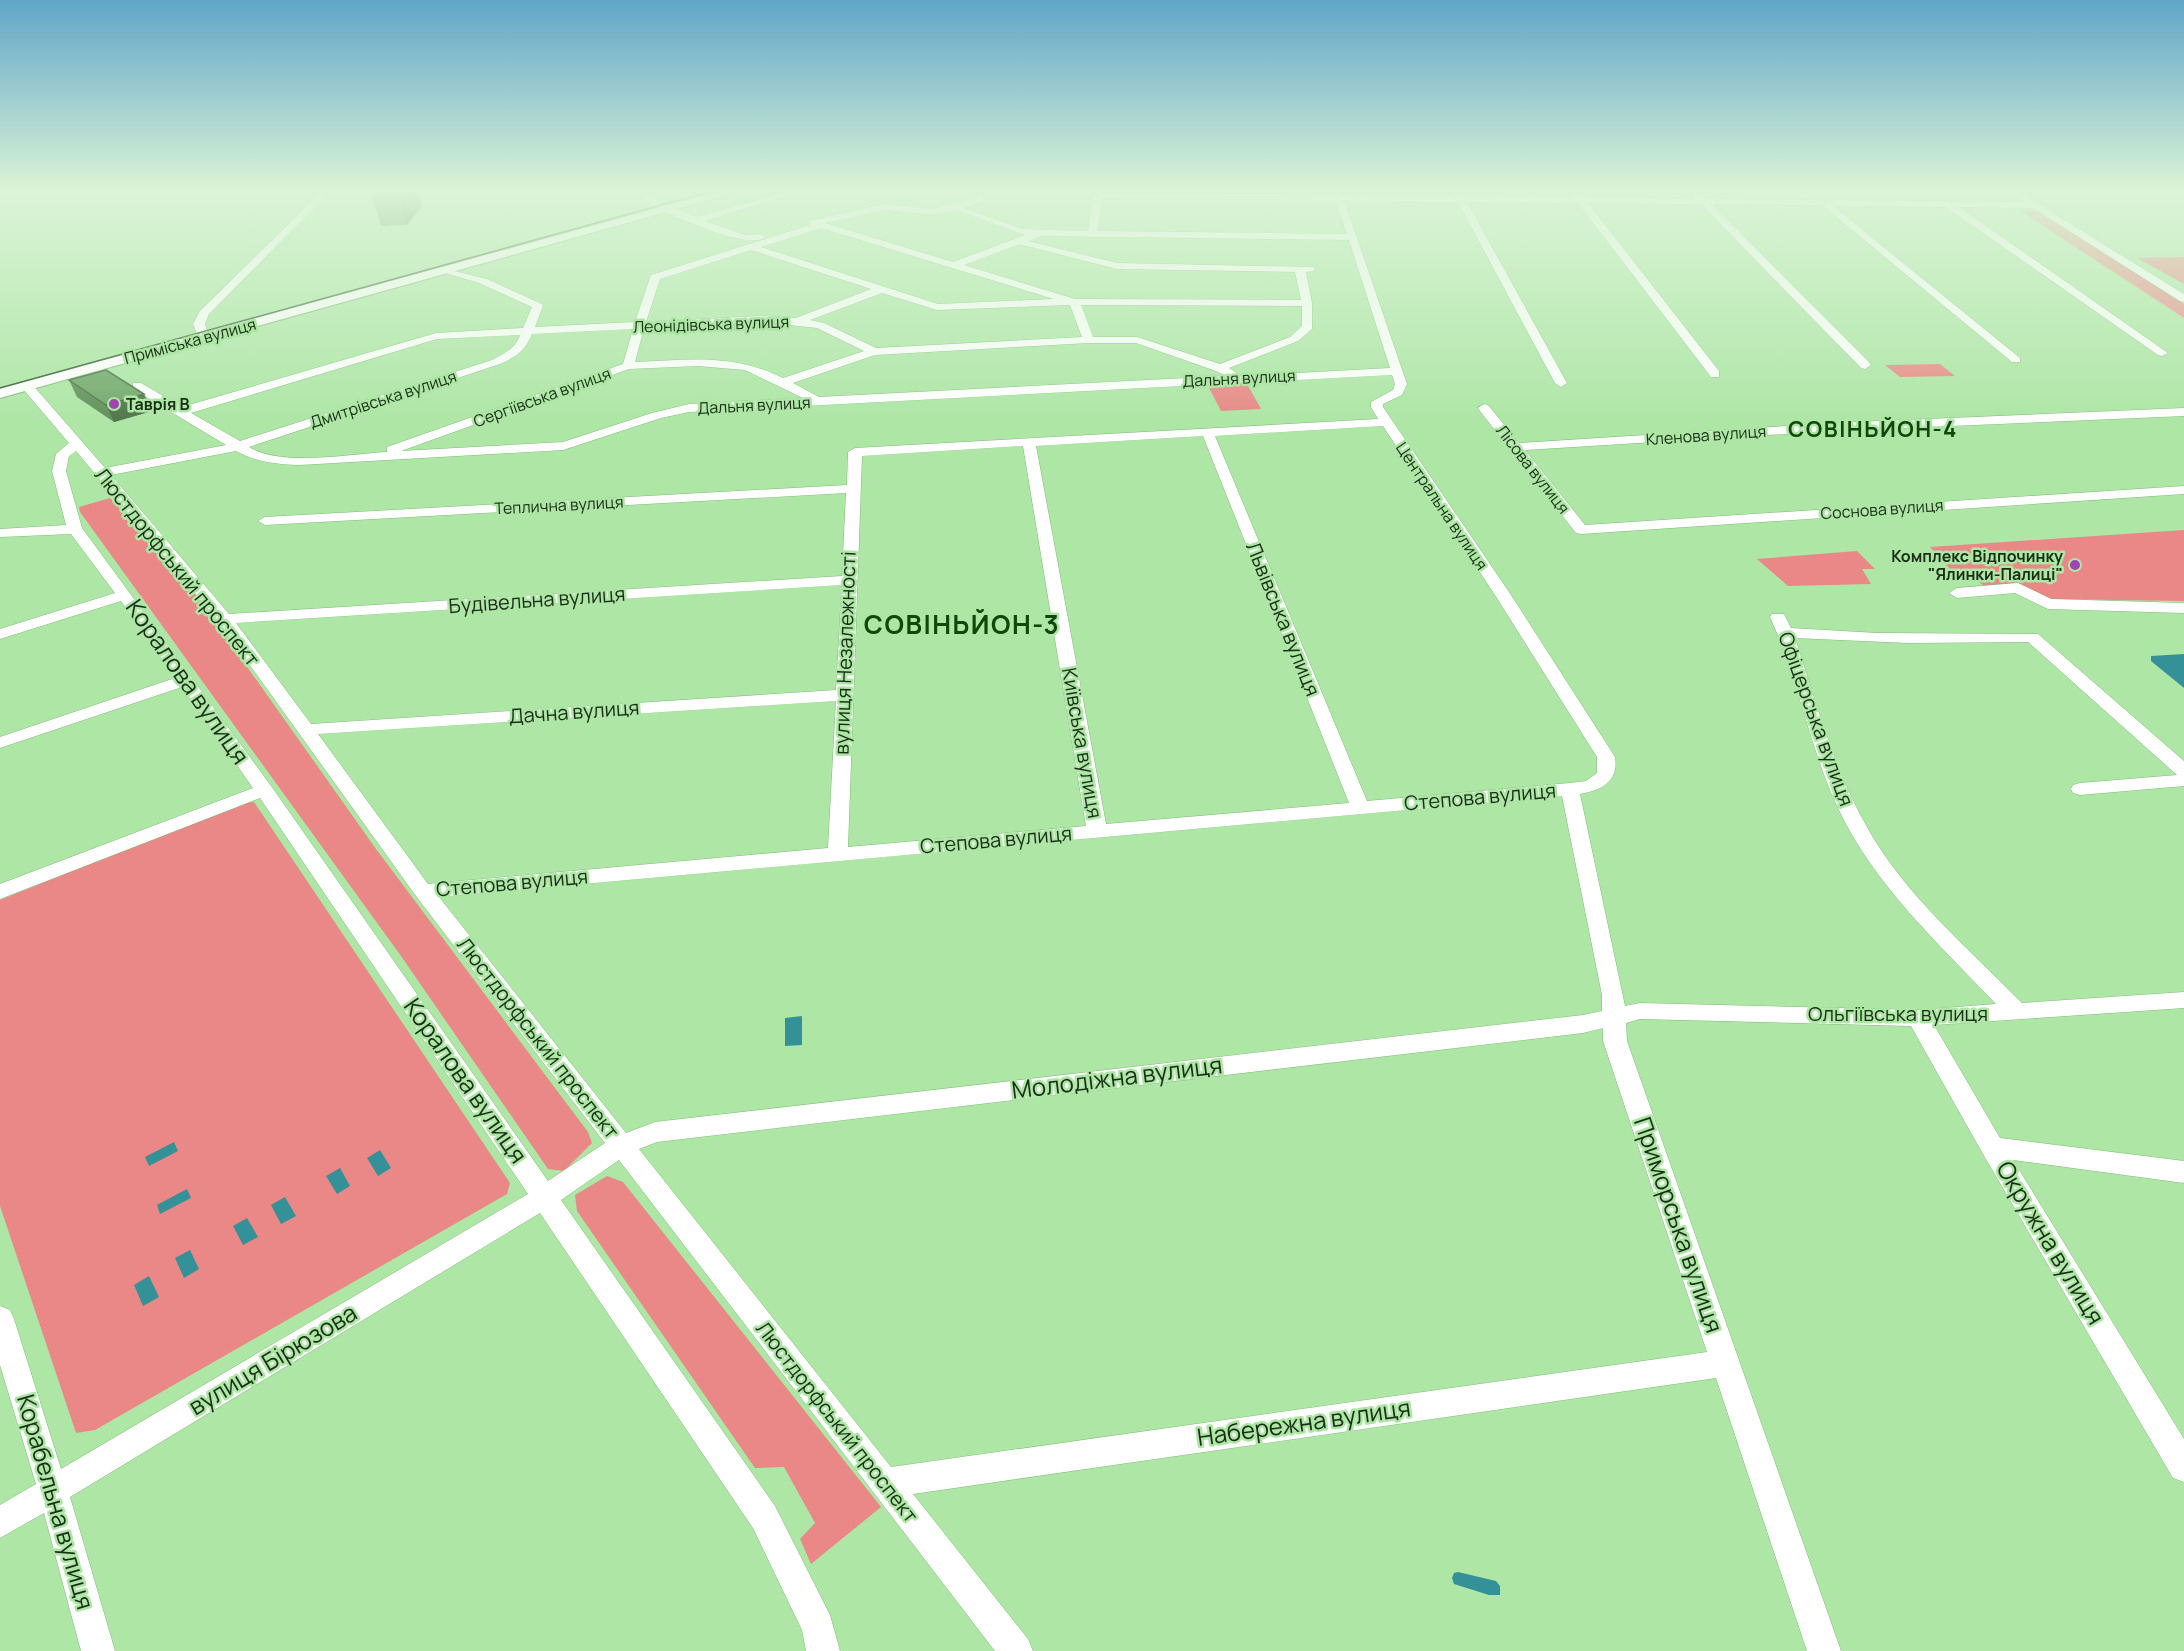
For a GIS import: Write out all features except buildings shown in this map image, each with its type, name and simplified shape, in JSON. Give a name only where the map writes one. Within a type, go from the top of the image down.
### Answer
[{"type":"street","points":[[203,337],[199,324],[204,313],[248,269]]},
{"type":"street","name":"Приміська вулиця","points":[[0,393],[449,269]]},
{"type":"street","name":"Сергіївська вулиця","points":[[372,457],[628,366],[655,277],[679,269]]},
{"type":"street","points":[[817,269],[929,306],[944,308],[1074,302],[1307,303]]},
{"type":"street","points":[[968,269],[1074,302]]},
{"type":"street","points":[[1221,368],[1282,344],[1303,333],[1310,322],[1305,269]]},
{"type":"street","points":[[1364,269],[1397,371]]},
{"type":"street","points":[[1499,269],[1561,383]]},
{"type":"street","points":[[1634,269],[1714,374]]},
{"type":"street","points":[[1770,269],[1865,365]]},
{"type":"street","points":[[1905,269],[2016,360]]},
{"type":"street","points":[[2041,269],[2162,353]]},
{"type":"street","points":[[2137,269],[2184,299]]},
{"type":"street","name":"Дмитрівська вулиця","points":[[101,473],[239,446],[496,362],[518,349],[538,309],[536,303],[483,281],[446,270]]},
{"type":"street","points":[[797,321],[879,290]]},
{"type":"street","points":[[1074,302],[1089,340]]},
{"type":"street","name":"Леонідівська вулиця","points":[[180,412],[427,338],[761,320],[797,321],[820,325],[874,352],[1089,340],[1146,341],[1221,368],[1239,378]]},
{"type":"street","points":[[782,382],[874,352]]},
{"type":"street","points":[[628,366],[727,363],[752,369],[818,402]]},
{"type":"street","name":"Дальня вулиця","points":[[137,386],[253,455],[274,460],[563,446],[672,410],[1397,371]]},
{"type":"street","name":"Центральна вулиця","points":[[1397,371],[1400,389],[1376,405],[1503,595],[1606,757],[1608,766],[1606,776],[1586,787],[1570,789]]},
{"type":"street","name":"Люстдорфський проспект","points":[[27,386],[225,619],[423,891],[1016,1651]]},
{"type":"street","name":"Лісова вулиця","points":[[1484,408],[1581,530]]},
{"type":"street","name":"Кленова вулиця","points":[[1517,447],[1833,427],[2184,412]]},
{"type":"street","points":[[1029,442],[1386,422]]},
{"type":"street","name":"Львівська вулиця","points":[[1207,431],[1360,806]]},
{"type":"street","name":"вулиця Незалежності","points":[[838,854],[855,452],[1029,442]]},
{"type":"street","name":"Київська вулиця","points":[[1029,442],[1097,830]]},
{"type":"street","name":"Коралова вулиця","points":[[77,444],[63,454],[59,471],[75,529],[264,790],[764,1517],[818,1627],[823,1651]]},
{"type":"street","name":"Теплична вулиця","points":[[266,521],[852,489]]},
{"type":"street","name":"Соснова вулиця","points":[[1581,530],[2184,490]]},
{"type":"street","points":[[0,533],[75,529]]},
{"type":"street","name":"Будівельна вулиця","points":[[225,619],[849,580]]},
{"type":"street","points":[[1958,593],[2018,588],[2048,604],[2184,608]]},
{"type":"street","points":[[0,634],[125,595]]},
{"type":"street","name":"Офіцерська вулиця","points":[[2017,1012],[1896,885],[1859,830],[1830,767],[1781,624],[1854,638],[1908,640],[2032,637],[2184,771]]},
{"type":"street","points":[[0,743],[186,681]]},
{"type":"street","name":"Дачна вулиця","points":[[304,730],[843,695]]},
{"type":"street","points":[[2080,789],[2184,780]]},
{"type":"street","name":"Степова вулиця","points":[[423,891],[1570,789]]},
{"type":"street","name":"Приморська вулиця","points":[[1570,789],[1613,995],[1615,1041],[1824,1651]]},
{"type":"street","points":[[0,892],[264,790]]},
{"type":"street","name":"Ольгіївська вулиця","points":[[1613,1018],[1640,1011],[1918,1018],[2184,1000]]},
{"type":"street","name":"Молодіжна вулиця","points":[[545,1197],[622,1145],[655,1132],[1583,1024],[1613,1018]]},
{"type":"street","name":"Окружна вулиця","points":[[1918,1018],[1992,1147],[2184,1467]]},
{"type":"street","points":[[1992,1147],[2184,1172]]},
{"type":"street","name":"вулиця Бірюзова","points":[[0,1522],[545,1197]]},
{"type":"street","name":"Корабельна вулиця","points":[[0,1319],[53,1491],[98,1651]]},
{"type":"street","name":"Набережна вулиця","points":[[884,1483],[1725,1363]]},
{"type":"shaded area","points":[[2109,269],[2129,269],[2184,304],[2184,318]]},
{"type":"shaded area","points":[[2157,269],[2184,269],[2184,284]]},
{"type":"shaded area","points":[[1940,364],[1955,376],[1900,377],[1885,365]]},
{"type":"shaded area","points":[[1246,382],[1261,409],[1221,411],[1207,384]]},
{"type":"shaded area","points":[[110,498],[192,589],[376,849],[588,1132],[592,1143],[564,1171],[548,1169],[401,956],[80,512],[79,507]]},
{"type":"shaded area","points":[[2184,530],[2184,601],[2049,599],[2015,583],[1986,587],[1966,573],[1952,571],[1930,547]]},
{"type":"shaded area","points":[[1857,551],[1875,569],[1862,569],[1871,584],[1788,586],[1757,559]]},
{"type":"shaded area","points":[[254,802],[510,1183],[507,1194],[95,1430],[76,1433],[0,1206],[0,900],[237,804]]},
{"type":"shaded area","points":[[607,1176],[623,1182],[881,1507],[811,1564],[800,1539],[815,1523],[784,1467],[755,1468],[577,1211],[575,1195]]},
{"type":"water","points":[[2184,654],[2184,688],[2151,661],[2151,656]]},
{"type":"water","points":[[802,1016],[802,1045],[785,1046],[785,1018]]},
{"type":"water","points":[[174,1142],[178,1151],[149,1166],[145,1157]]},
{"type":"water","points":[[380,1150],[391,1168],[378,1176],[367,1158]]},
{"type":"water","points":[[340,1168],[350,1186],[337,1194],[326,1176]]},
{"type":"water","points":[[187,1189],[191,1198],[160,1214],[157,1205]]},
{"type":"water","points":[[285,1197],[296,1216],[281,1224],[271,1205]]},
{"type":"water","points":[[247,1218],[258,1237],[243,1245],[233,1226]]},
{"type":"water","points":[[190,1250],[199,1269],[184,1278],[175,1258]]},
{"type":"water","points":[[149,1276],[159,1297],[143,1306],[134,1285]]},
{"type":"water","points":[[1454,1573],[1496,1581],[1500,1586],[1500,1595],[1489,1595],[1454,1584],[1452,1578]]},
{"type":"tram line","points":[[0,388],[430,269]]},
{"type":"place","name":"Таврія В","points":[[114,404]]},
{"type":"place","name":"Комплекс Відпочинку \"Ялинки-Палиці\"","points":[[2075,565]]},
{"type":"district","name":"СОВІНЬЙОН-4","points":[[1873,429]]},
{"type":"district","name":"СОВІНЬЙОН-3","points":[[962,625]]}]
